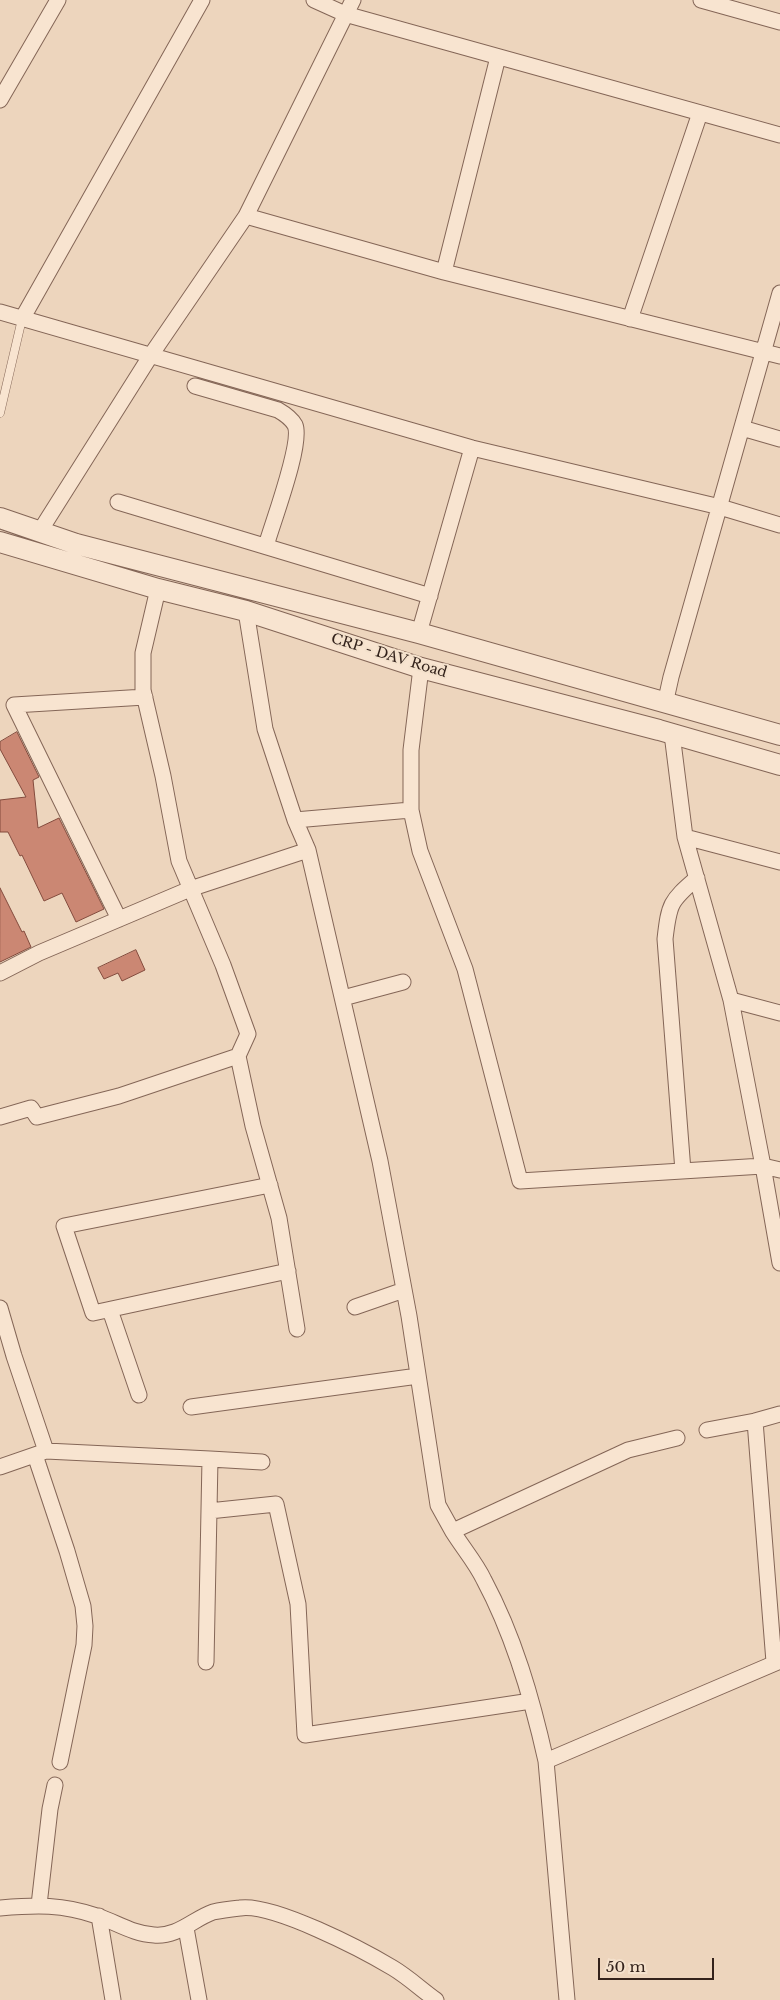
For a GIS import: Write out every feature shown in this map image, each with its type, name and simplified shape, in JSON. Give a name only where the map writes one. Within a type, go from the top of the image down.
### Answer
[{"type":"street","points":[[0,100],[58,0]]},
{"type":"street","points":[[22,319],[202,0]]},
{"type":"street","points":[[314,0],[345,14],[780,135]]},
{"type":"street","points":[[40,531],[151,355],[246,216],[353,0]]},
{"type":"street","points":[[701,0],[780,22]]},
{"type":"street","points":[[444,272],[498,57]]},
{"type":"street","points":[[630,319],[700,113]]},
{"type":"street","points":[[246,216],[444,272],[780,356]]},
{"type":"street","points":[[665,704],[780,293]]},
{"type":"street","points":[[0,312],[472,448],[720,507],[780,526]]},
{"type":"street","points":[[195,386],[278,410],[287,415],[295,426],[296,447],[266,546]]},
{"type":"street","points":[[742,428],[780,439]]},
{"type":"street","points":[[419,633],[472,448]]},
{"type":"street","points":[[118,502],[430,596]]},
{"type":"street","name":"CRP - DAV Road","points":[[0,518],[76,544],[419,633],[780,735]]},
{"type":"street","name":"CRP - DAV Road","points":[[0,542],[158,589],[246,611],[421,668],[672,734],[780,765]]},
{"type":"street","points":[[158,589],[143,653],[143,690],[163,776],[179,861],[223,965],[248,1034],[238,1056],[253,1126],[279,1218],[296,1329]]},
{"type":"street","points":[[246,611],[265,729],[295,820],[308,850],[380,1161],[404,1290],[438,1505],[453,1532],[484,1578],[507,1628],[531,1701],[546,1761],[567,2000]]},
{"type":"street","points":[[520,694],[530,664]]},
{"type":"street","points":[[421,668],[411,750],[411,810],[420,851],[465,969],[520,1181],[763,1166],[780,1170]]},
{"type":"street","points":[[119,919],[14,704],[145,698]]},
{"type":"street","points":[[672,734],[685,837],[731,1000],[780,1263]]},
{"type":"street","points":[[295,820],[411,810]]},
{"type":"street","points":[[685,837],[780,862]]},
{"type":"street","points":[[0,973],[39,953],[190,889],[308,850]]},
{"type":"street","points":[[683,1171],[665,939],[668,913],[676,896],[697,878]]},
{"type":"street","points":[[342,998],[402,982]]},
{"type":"street","points":[[731,1000],[780,1013]]},
{"type":"street","points":[[0,1117],[31,1108],[37,1117],[110,1098],[238,1056]]},
{"type":"street","points":[[270,1185],[64,1226],[92,1313],[288,1271]]},
{"type":"street","points":[[355,1307],[404,1290]]},
{"type":"street","points":[[110,1310],[139,1395]]},
{"type":"street","points":[[1,1318],[14,1356],[74,1574],[85,1626],[84,1645],[60,1762]]},
{"type":"street","points":[[191,1407],[418,1376]]},
{"type":"street","points":[[707,1430],[780,1414]]},
{"type":"street","points":[[546,1761],[777,1661],[755,1421]]},
{"type":"street","points":[[453,1532],[628,1450],[677,1438]]},
{"type":"street","points":[[0,1467],[40,1453],[262,1462]]},
{"type":"street","points":[[206,1662],[210,1459]]},
{"type":"street","points":[[209,1511],[276,1504],[298,1604],[305,1735],[531,1701]]},
{"type":"street","points":[[39,1905],[50,1809],[55,1785]]},
{"type":"street","points":[[0,1908],[39,1905],[70,1908],[99,1916],[135,1932],[155,1936],[186,1928],[212,1913],[242,1907],[262,1910],[293,1919],[350,1944],[395,1969],[436,2000]]},
{"type":"street","points":[[99,1916],[113,2000]]},
{"type":"street","points":[[186,1928],[199,2000]]},
{"type":"lane","points":[[0,413],[22,319]]},
{"type":"building","points":[[17,732],[39,777],[33,780],[38,828],[59,818],[104,909],[76,922],[62,893],[44,901],[22,855],[20,856],[8,832],[0,832],[0,800],[26,797],[0,749],[0,742]]},
{"type":"building","points":[[0,888],[31,947],[0,962]]},
{"type":"building","points":[[136,950],[145,970],[122,981],[118,973],[104,979],[98,968]]}]
